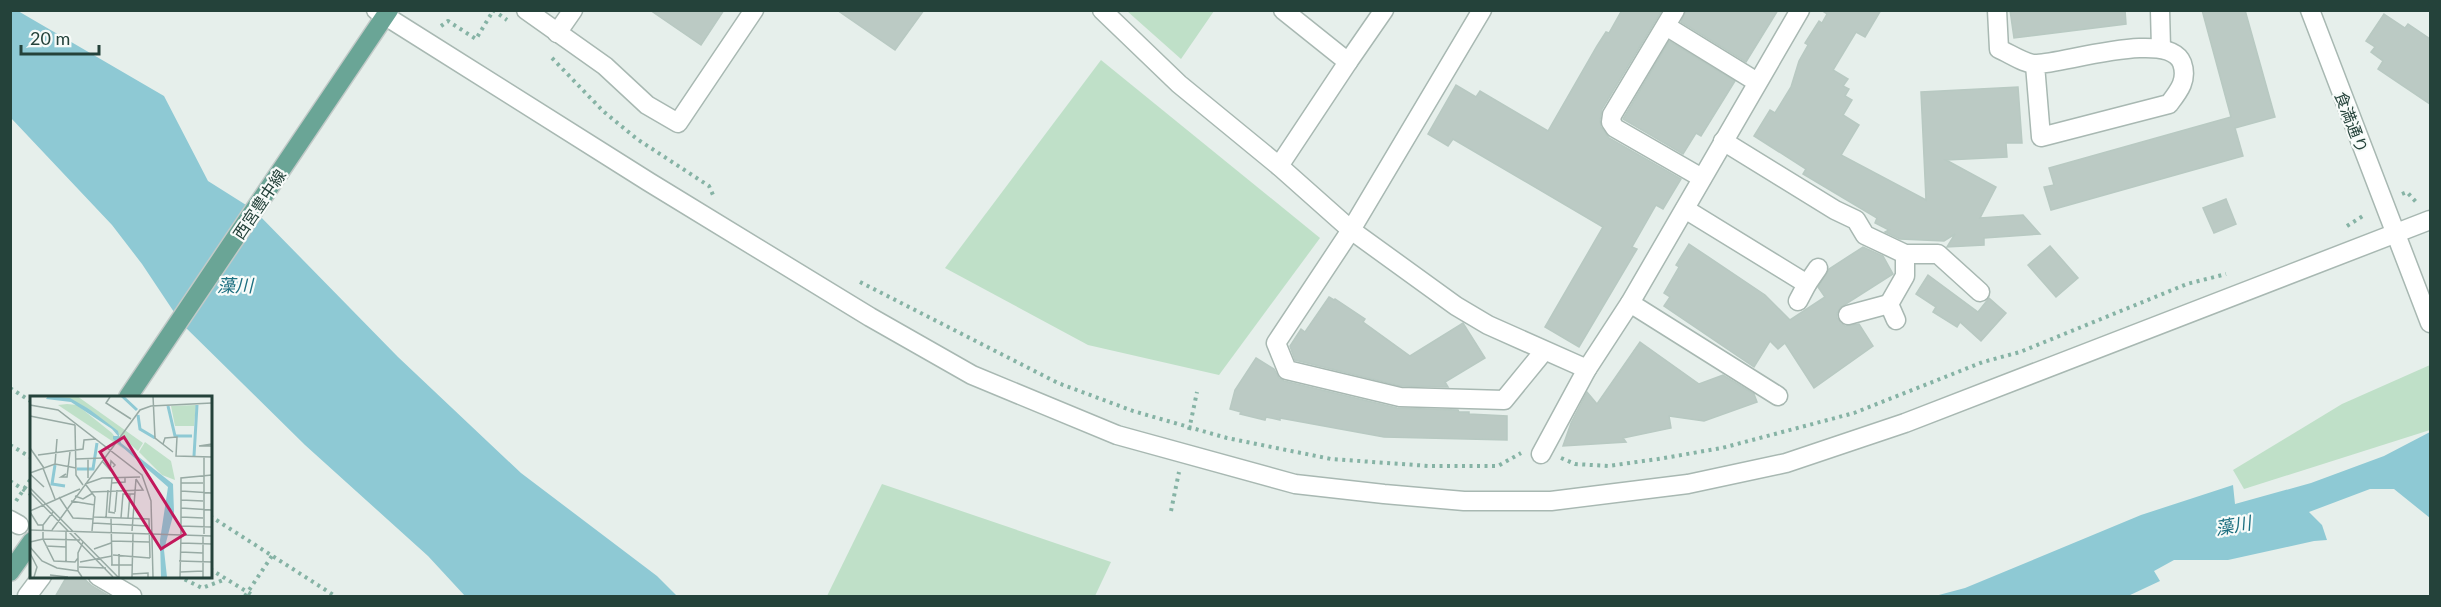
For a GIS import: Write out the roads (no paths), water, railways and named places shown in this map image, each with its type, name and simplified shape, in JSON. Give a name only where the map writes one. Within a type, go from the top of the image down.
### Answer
[{"type":"main road","name":"西宮豊中線","points":[[129,396],[370,40],[383,12]]},
{"type":"main road","points":[[15,565],[30,544]]},
{"type":"street","points":[[526,10],[605,66],[647,105],[678,123],[754,10]]},
{"type":"street","points":[[557,33],[573,10]]},
{"type":"street","points":[[1102,10],[1179,84],[1279,166],[1352,230],[1456,306],[1488,325],[1587,369]]},
{"type":"street","points":[[1283,10],[1348,62]]},
{"type":"street","points":[[1279,166],[1384,10]]},
{"type":"street","points":[[1482,10],[1352,230],[1276,343],[1287,370],[1400,397],[1504,400],[1545,351]]},
{"type":"street","points":[[1541,454],[1587,369],[1685,209],[1800,10]]},
{"type":"street","points":[[1997,10],[1999,49],[2034,65],[2145,47],[2161,48],[2168,49],[2180,58],[2184,70],[2184,82],[2169,104],[2040,137],[2034,65]]},
{"type":"street","points":[[2160,10],[2161,48]]},
{"type":"street","name":"食満通り","points":[[2310,10],[2430,323]]},
{"type":"street","points":[[383,12],[689,206],[870,317],[972,375],[1118,435],[1294,484],[1362,491],[1464,501],[1551,501],[1688,484],[1786,463],[1905,423],[2398,241],[2430,219]]},
{"type":"street","points":[[1702,178],[1615,128],[1611,122],[1612,115],[1670,18],[1757,82]]},
{"type":"street","points":[[1723,141],[1835,210],[1856,220],[1865,235],[1905,254],[1938,254],[1980,292]]},
{"type":"street","points":[[1685,209],[1807,284]]},
{"type":"street","points":[[1848,315],[1893,312],[1905,276],[1905,254]]},
{"type":"street","points":[[1798,301],[1818,268]]},
{"type":"street","points":[[1629,303],[1778,396]]},
{"type":"street","points":[[27,597],[41,577]]},
{"type":"street","points":[[100,577],[132,597]]},
{"type":"water","name":"藻川","points":[[11,11],[18,11],[164,96],[208,181],[254,210],[398,357],[521,473],[657,576],[677,596],[465,596],[428,556],[305,445],[182,324],[142,264],[112,225],[11,118]]},
{"type":"water","points":[[2430,432],[2430,518],[2394,489],[2370,489],[2309,512],[2322,525],[2327,540],[2228,560],[2174,560],[2154,571],[2160,581],[2128,596],[1935,596],[1965,588],[2141,515],[2233,485],[2235,504],[2311,483],[2384,456]]}]
